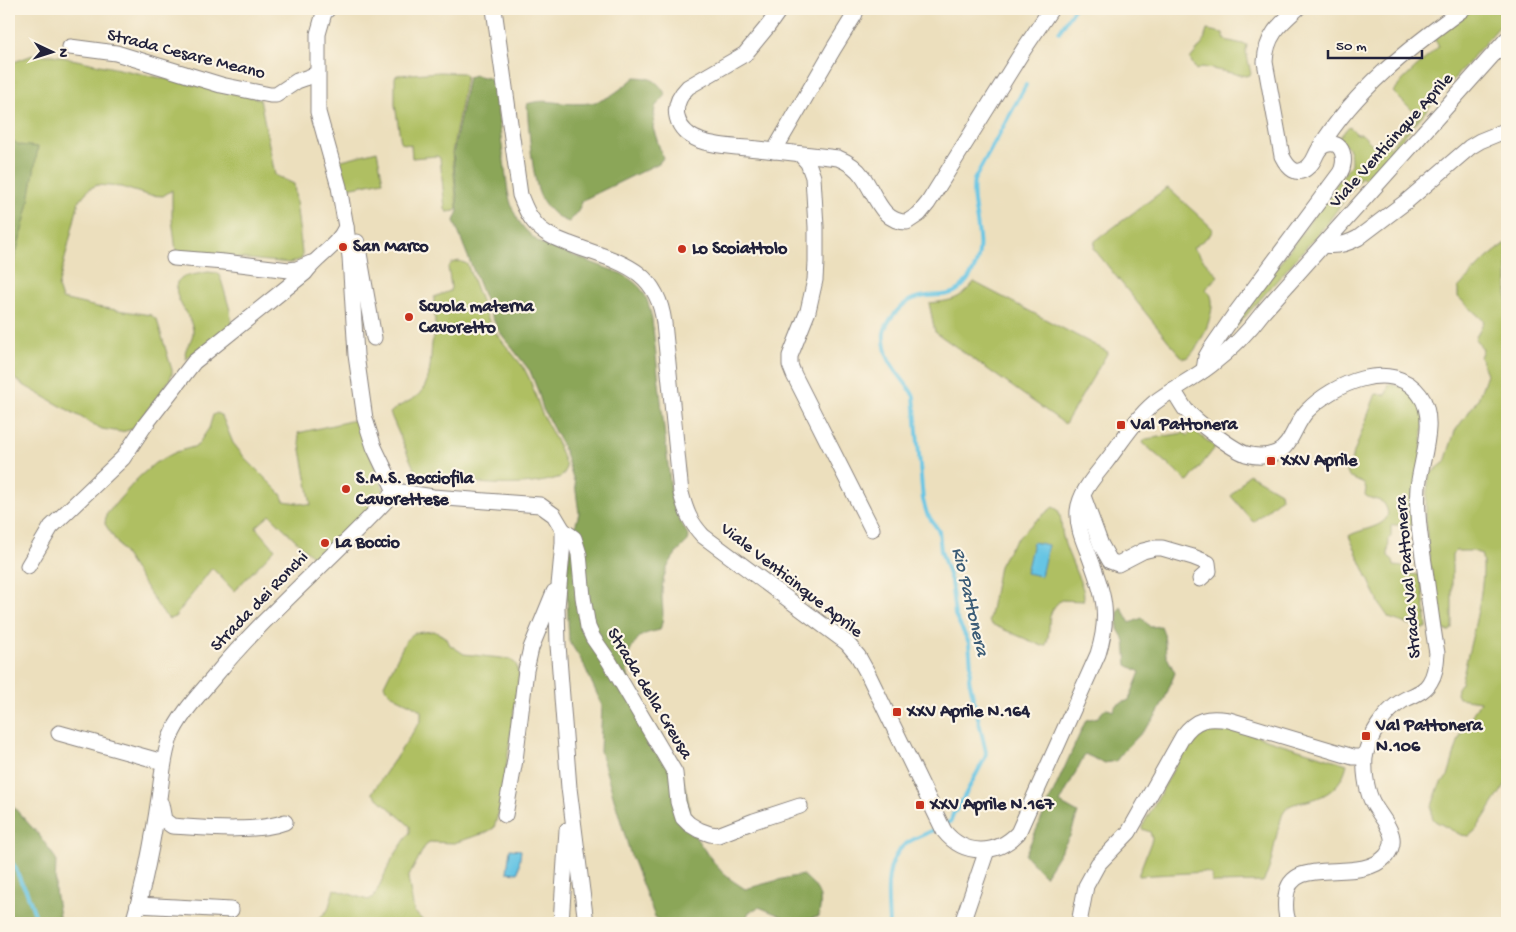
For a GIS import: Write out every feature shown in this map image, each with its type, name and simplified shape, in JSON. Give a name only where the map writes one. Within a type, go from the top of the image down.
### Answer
[{"type":"street","name":"Viale Venticinque Aprile","points":[[494,9],[520,195],[527,212],[539,228],[556,239],[629,267],[641,274],[658,295],[663,311],[681,493],[686,511],[693,525],[703,536],[821,623],[846,643],[858,656],[941,825],[950,838],[959,845],[971,850],[987,850],[1010,842],[1018,834],[1098,654],[1105,622],[1102,589],[1078,521],[1078,509],[1092,479],[1143,414],[1154,403],[1221,357],[1253,326],[1507,39]]},
{"type":"street","points":[[780,9],[745,54],[688,87],[676,103],[678,121],[692,137],[717,145],[838,158],[848,162],[862,176],[887,215],[893,220],[901,222],[914,219],[928,203],[1051,9]]},
{"type":"street","points":[[1297,9],[1273,33],[1266,51],[1266,62],[1282,156],[1286,164],[1294,171],[1303,170],[1310,166],[1327,136],[1378,76],[1404,53],[1464,9]]},
{"type":"street","points":[[322,10],[318,34],[318,112],[339,187],[346,227],[361,397],[365,419],[374,447],[396,491]]},
{"type":"street","points":[[774,151],[855,14]]},
{"type":"street","name":"Strada Cesare Meano","points":[[70,47],[116,54],[221,85],[270,95],[276,95],[297,82],[318,74]]},
{"type":"street","points":[[1324,245],[1335,247],[1358,238],[1407,201],[1470,147],[1480,140],[1507,130]]},
{"type":"street","points":[[1204,370],[1206,357],[1220,336],[1342,169],[1344,156],[1343,150],[1340,147],[1329,144],[1320,147]]},
{"type":"street","points":[[800,154],[808,163],[813,177],[816,262],[812,296],[805,319],[792,349],[790,365],[872,529]]},
{"type":"street","points":[[339,187],[346,194],[355,229],[374,338]]},
{"type":"street","points":[[174,258],[289,270],[297,269],[312,263],[336,244],[346,227]]},
{"type":"street","points":[[28,566],[51,527],[123,458],[150,418],[194,362],[285,290],[305,273],[312,263]]},
{"type":"street","name":"Strada Val Pattonera","points":[[1173,390],[1184,408],[1195,419],[1236,449],[1258,456],[1279,452],[1287,444],[1308,410],[1337,389],[1363,377],[1380,376],[1402,381],[1412,386],[1426,405],[1428,426],[1418,486],[1418,502],[1419,525],[1437,653],[1436,667],[1430,684],[1389,711],[1376,728],[1365,757],[1365,773],[1370,798],[1391,832],[1391,848],[1386,856],[1376,864],[1364,868],[1352,871],[1313,871],[1295,878],[1286,894],[1285,915],[1289,923]]},
{"type":"street","name":"Strada della Creusa","points":[[396,491],[433,497],[540,505],[554,515],[563,530],[574,538],[579,554],[588,627],[675,773],[678,802],[684,818],[689,824],[699,830],[718,835],[800,806]]},
{"type":"street","name":"Strada dei Ronchi","points":[[133,923],[146,873],[163,762],[178,720],[230,657],[263,621],[357,532],[396,491]]},
{"type":"street","points":[[1083,495],[1100,545],[1110,561],[1118,564],[1150,548],[1162,548],[1208,563],[1209,572],[1200,579]]},
{"type":"street","points":[[563,530],[557,628],[562,709],[586,923]]},
{"type":"street","points":[[505,815],[515,760],[529,657],[560,576]]},
{"type":"street","points":[[1079,923],[1086,886],[1098,864],[1129,832],[1183,736],[1195,722],[1210,718],[1229,720],[1353,757],[1365,757]]},
{"type":"street","points":[[59,733],[163,762]]},
{"type":"street","name":"Strada dei Ronchi","points":[[159,798],[164,820],[172,826],[241,828],[274,826],[285,822]]},
{"type":"street","points":[[561,923],[567,827],[572,809]]},
{"type":"street","points":[[962,923],[987,850]]},
{"type":"street","points":[[138,905],[231,910]]},
{"type":"green space","points":[[1472,9],[1497,9],[1505,20],[1366,180],[1361,177],[1326,225],[1235,328],[1351,164],[1348,149],[1337,140],[1349,126],[1357,134],[1362,134],[1373,145],[1380,138],[1390,147],[1418,117],[1393,92],[1439,46],[1432,36]]},
{"type":"green space","points":[[1207,30],[1223,33],[1225,40],[1247,45],[1246,51],[1251,74],[1246,76],[1202,67],[1196,70],[1190,59],[1203,43]]},
{"type":"green space","points":[[33,55],[53,55],[260,99],[275,175],[294,184],[302,259],[290,263],[176,251],[172,219],[172,190],[163,196],[147,195],[121,187],[97,185],[89,189],[79,201],[58,287],[62,299],[97,307],[151,315],[157,320],[172,370],[169,381],[133,429],[121,432],[102,429],[9,375],[9,66],[14,62]]},
{"type":"green space","points":[[440,72],[463,73],[466,76],[452,153],[457,207],[455,211],[447,212],[445,209],[440,158],[437,156],[412,158],[411,145],[401,143],[395,105],[395,77],[397,75]]},
{"type":"green space","points":[[474,75],[492,79],[494,83],[508,192],[515,215],[523,227],[540,243],[622,274],[640,288],[646,298],[650,311],[672,501],[689,537],[688,541],[672,560],[665,574],[662,590],[663,618],[660,630],[642,636],[631,650],[627,663],[628,676],[633,690],[674,756],[685,787],[692,830],[716,865],[725,875],[745,889],[803,875],[819,893],[820,910],[818,917],[795,922],[759,907],[749,912],[744,923],[663,923],[655,917],[631,856],[600,751],[602,705],[583,663],[569,641],[566,576],[570,545],[579,513],[575,484],[563,447],[543,409],[530,371],[499,331],[454,221],[458,211],[453,154],[468,77]]},
{"type":"green space","points":[[635,77],[653,80],[666,95],[655,107],[653,128],[663,158],[659,163],[583,200],[577,213],[569,222],[564,220],[550,210],[538,190],[532,158],[527,104],[544,101],[584,104],[601,100],[617,92]]},
{"type":"green space","points":[[9,138],[19,145],[38,147],[28,207],[9,282]]},
{"type":"green space","points":[[377,151],[383,181],[348,188],[345,185],[338,161]]},
{"type":"green space","points":[[1168,188],[1211,227],[1210,235],[1193,248],[1218,276],[1206,289],[1211,295],[1212,303],[1206,330],[1197,347],[1187,358],[1183,358],[1174,348],[1094,249],[1095,241]]},
{"type":"green space","points":[[1507,242],[1507,782],[1476,830],[1469,836],[1461,835],[1435,821],[1432,817],[1432,806],[1439,786],[1448,776],[1459,738],[1480,701],[1458,698],[1456,694],[1461,683],[1477,617],[1483,580],[1483,565],[1481,554],[1473,551],[1456,551],[1452,555],[1452,628],[1450,631],[1441,630],[1426,529],[1427,492],[1430,474],[1445,462],[1455,431],[1478,399],[1487,374],[1480,357],[1483,349],[1475,339],[1484,321],[1458,297],[1458,288],[1486,259]]},
{"type":"green space","points":[[459,261],[467,264],[487,317],[498,336],[524,368],[530,380],[542,414],[557,442],[566,466],[565,472],[561,477],[527,484],[491,484],[421,476],[415,471],[390,413],[417,396],[425,385],[428,378],[432,343],[435,334],[434,297],[450,291],[448,267],[452,263]]},
{"type":"green space","points":[[208,272],[217,273],[220,276],[230,310],[232,328],[186,359],[185,355],[193,330],[177,295],[177,282],[182,277]]},
{"type":"green space","points":[[974,282],[1108,352],[1065,424],[935,332],[929,303],[959,296]]},
{"type":"green space","points":[[1389,384],[1406,388],[1425,411],[1414,525],[1391,526],[1388,556],[1393,560],[1394,566],[1404,567],[1406,574],[1421,575],[1427,627],[1422,629],[1389,618],[1380,605],[1349,536],[1376,526],[1386,518],[1388,512],[1383,503],[1365,495],[1366,489],[1364,484],[1349,477],[1347,471],[1375,396],[1376,394],[1386,395]]},
{"type":"green space","points":[[217,413],[222,416],[233,443],[245,458],[281,494],[284,501],[311,505],[298,433],[359,419],[362,434],[385,493],[317,561],[270,515],[256,527],[275,549],[234,591],[212,568],[175,617],[169,619],[162,612],[105,524],[106,515],[138,478],[155,463],[176,452],[197,446],[209,428],[213,415]]},
{"type":"green space","points":[[1193,430],[1214,446],[1214,449],[1188,482],[1143,442],[1146,439],[1184,433],[1188,436]]},
{"type":"green space","points":[[1249,474],[1280,492],[1281,498],[1253,522],[1231,496]]},
{"type":"green space","points":[[1053,507],[1058,510],[1064,541],[1081,584],[1084,597],[1083,601],[1061,600],[1055,605],[1050,616],[1046,645],[1042,646],[991,624],[989,621],[999,566],[1004,557],[1022,534]]},
{"type":"green space","points":[[1121,607],[1130,623],[1142,618],[1150,627],[1161,626],[1164,634],[1166,655],[1175,673],[1164,701],[1155,717],[1116,761],[1104,763],[1085,754],[1060,803],[1078,813],[1070,836],[1045,876],[1025,855],[1086,720],[1098,717],[1106,708],[1113,711],[1116,705],[1129,700],[1140,672],[1127,665],[1125,641],[1118,629],[1118,612]]},
{"type":"green space","points":[[434,631],[446,637],[450,645],[464,654],[510,659],[516,664],[519,674],[501,804],[494,828],[485,833],[454,843],[429,842],[424,848],[408,878],[414,911],[422,920],[439,923],[314,923],[328,910],[334,889],[368,900],[374,897],[392,859],[410,832],[410,826],[372,793],[421,720],[421,711],[395,697],[384,685],[406,640],[414,633]]},
{"type":"green space","points":[[1206,726],[1227,727],[1347,764],[1342,778],[1328,793],[1315,799],[1291,805],[1283,813],[1267,875],[1263,882],[1217,883],[1212,882],[1212,875],[1205,872],[1138,876],[1152,839],[1150,832],[1142,829],[1142,827],[1190,739],[1196,731]]},
{"type":"green space","points":[[9,802],[39,835],[56,859],[55,890],[60,923],[9,923]]},
{"type":"water","points":[[1033,542],[1048,545],[1041,576],[1026,573]]},
{"type":"water","points":[[510,849],[521,850],[518,873],[507,872]]},
{"type":"waterway","name":"Rio Pattonera","points":[[1059,32],[1074,9]]},
{"type":"waterway","name":"Rio Pattonera","points":[[944,825],[951,821],[953,814],[985,758],[986,752],[969,679],[971,665],[969,643],[955,615],[951,581],[941,551],[939,531],[927,514],[923,500],[914,397],[896,372],[887,355],[884,333],[891,318],[909,301],[952,293],[959,289],[972,273],[977,262],[979,250],[973,192],[974,180],[1026,85]]},
{"type":"waterway","name":"Rio Pattonera","points":[[889,923],[888,882],[892,863],[903,846],[915,838],[938,828]]},
{"type":"waterway","points":[[9,859],[26,890],[38,923]]},
{"type":"place","name":"San Marco","points":[[343,247]]},
{"type":"place","name":"Lo Scoiattolo","points":[[682,249]]},
{"type":"place","name":"Scuola materna Cavoretto","points":[[409,317]]},
{"type":"place","name":"Val Pattonera","points":[[1121,425]]},
{"type":"place","name":"XXV Aprile","points":[[1271,461]]},
{"type":"place","name":"S.M.S. Bocciofila Cavorettese","points":[[346,489]]},
{"type":"place","name":"La Boccio","points":[[325,543]]},
{"type":"place","name":"XXV Aprile N.164","points":[[897,712]]},
{"type":"place","name":"Val Pattonera N.106","points":[[1366,736]]},
{"type":"place","name":"XXV Aprile N.167","points":[[920,805]]}]
